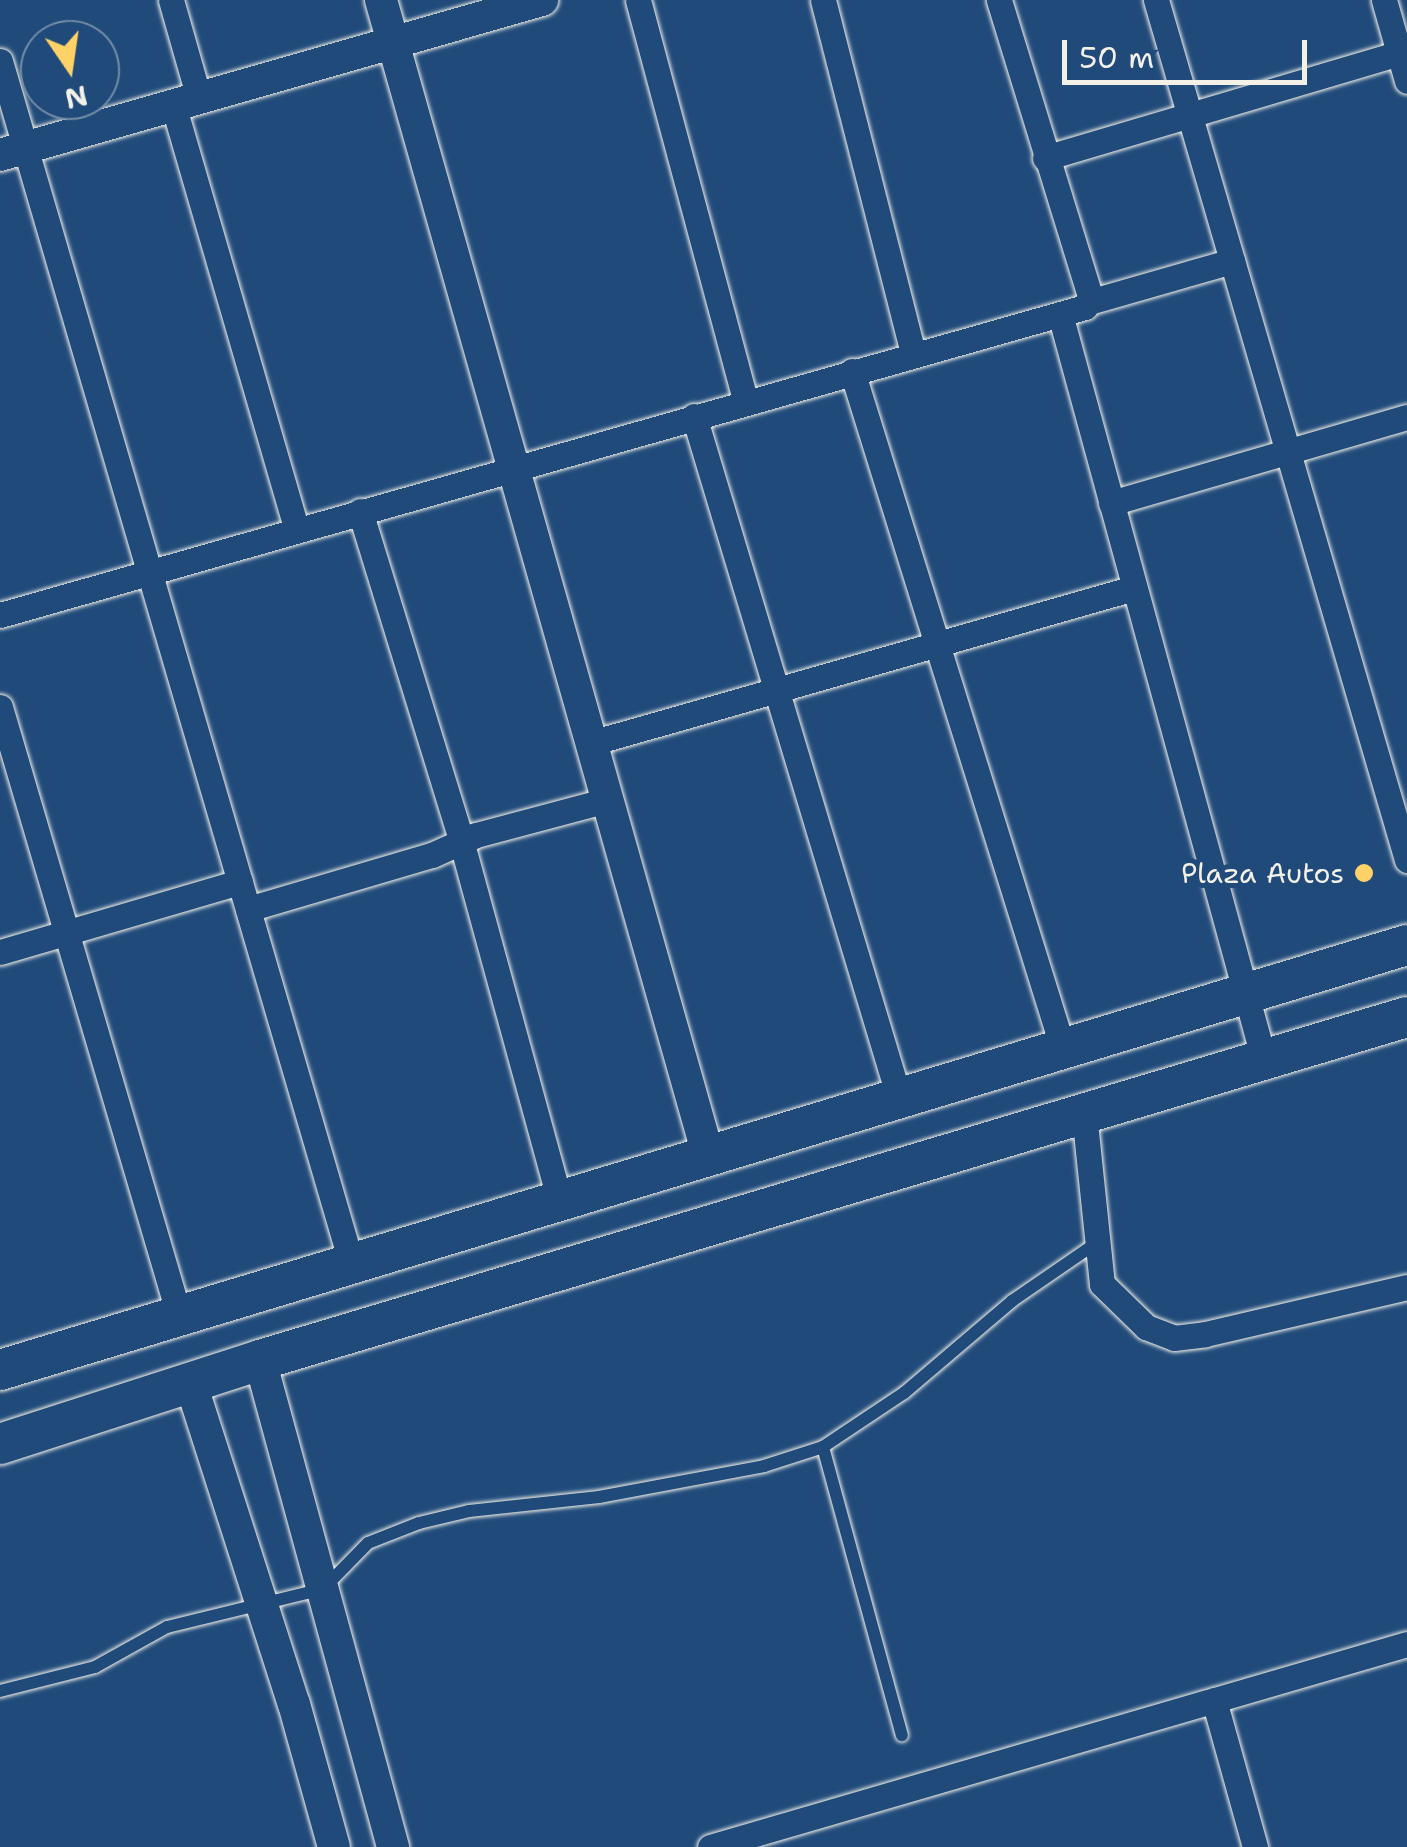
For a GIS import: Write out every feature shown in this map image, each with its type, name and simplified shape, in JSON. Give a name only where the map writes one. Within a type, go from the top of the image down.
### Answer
[{"type":"main road","points":[[0,1370],[1064,1052],[1407,945]]},
{"type":"main road","points":[[0,1444],[260,1360],[1407,1017]]},
{"type":"street","points":[[170,0],[186,101],[296,530]]},
{"type":"street","points":[[381,0],[709,1158]]},
{"type":"street","points":[[13,152],[542,0]]},
{"type":"street","points":[[638,0],[746,402]]},
{"type":"street","points":[[823,0],[913,354]]},
{"type":"street","points":[[999,0],[1089,302]]},
{"type":"street","points":[[1156,0],[1407,860]]},
{"type":"street","points":[[1384,0],[1403,52],[1407,81]]},
{"type":"street","points":[[1045,158],[1403,52]]},
{"type":"street","points":[[0,60],[13,152],[150,572],[351,1262]]},
{"type":"street","points":[[0,615],[1060,314],[1232,261]]},
{"type":"street","points":[[1060,314],[1264,1060]]},
{"type":"street","points":[[852,371],[1064,1052]]},
{"type":"street","points":[[694,416],[900,1101]]},
{"type":"street","points":[[1112,503],[1407,418]]},
{"type":"street","points":[[360,511],[461,840],[560,1200]]},
{"type":"street","points":[[592,743],[1134,588]]},
{"type":"street","points":[[0,707],[179,1315]]},
{"type":"street","points":[[248,909],[432,855],[461,840],[608,800]]},
{"type":"street","points":[[0,952],[240,882]]},
{"type":"street","points":[[1084,1113],[1102,1284],[1119,1305],[1146,1327],[1174,1338],[1407,1287]]},
{"type":"street","points":[[260,1360],[393,1847]]},
{"type":"street","points":[[191,1384],[334,1847]]},
{"type":"street","points":[[710,1847],[1407,1644]]},
{"type":"street","points":[[1214,1700],[1256,1847]]},
{"type":"lane","points":[[0,1691],[95,1667],[167,1628],[323,1589],[368,1543],[419,1523],[469,1511],[599,1497],[764,1466],[823,1447],[904,1394],[1012,1301],[1095,1244]]},
{"type":"lane","points":[[823,1447],[902,1735]]},
{"type":"place","name":"Plaza Autos","points":[[1364,873]]}]
